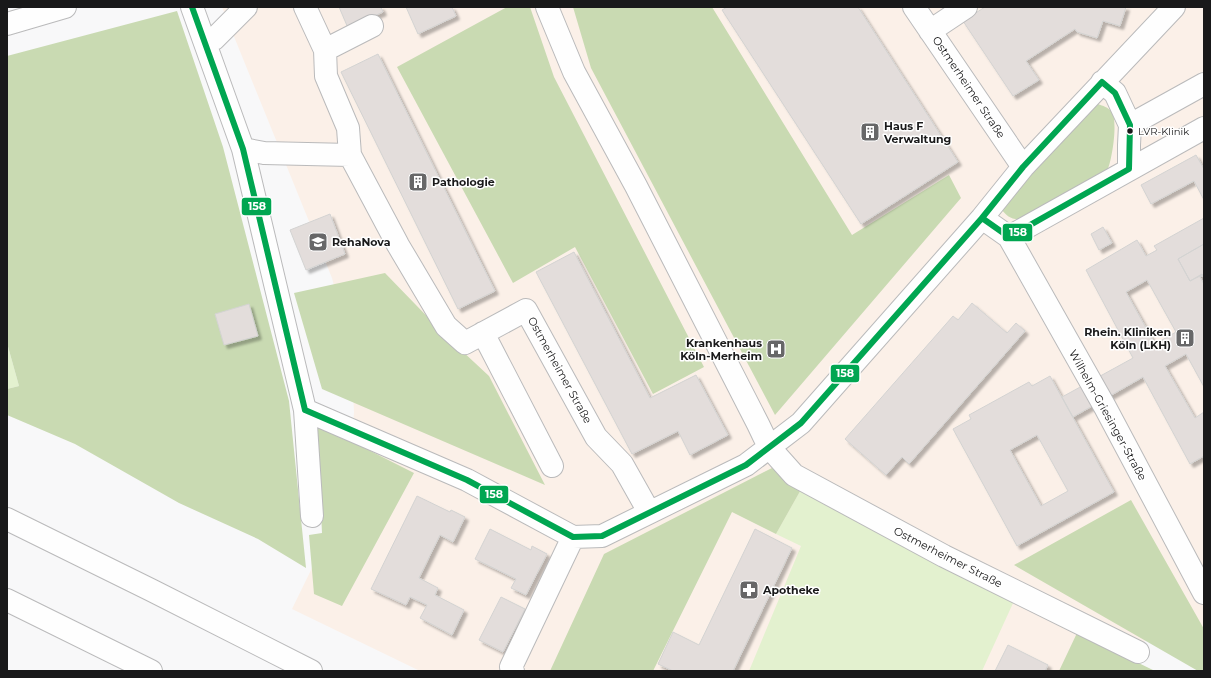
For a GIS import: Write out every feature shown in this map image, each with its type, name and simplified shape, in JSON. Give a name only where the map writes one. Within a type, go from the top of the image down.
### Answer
[{"type":"main road","points":[[7,24],[66,7]]},
{"type":"main road","points":[[192,7],[243,149],[305,410],[312,516]]},
{"type":"main road","points":[[206,43],[214,39],[246,7]]},
{"type":"main road","name":"Ostmerheimer Straße","points":[[305,7],[325,50],[326,76],[348,128],[350,155],[398,245],[446,326],[465,343],[526,310],[596,437],[622,464],[649,512]]},
{"type":"main road","name":"Ostmerheimer Straße","points":[[547,7],[574,72],[636,186],[769,447],[794,475],[944,556],[1138,652]]},
{"type":"main road","name":"Ostmerheimer Straße","points":[[914,7],[1023,167]]},
{"type":"main road","points":[[930,31],[966,7]]},
{"type":"main road","points":[[305,410],[467,480],[572,537],[602,536],[746,465],[801,423],[982,218],[1023,167],[1174,7]]},
{"type":"main road","points":[[325,50],[372,26]]},
{"type":"main road","points":[[1102,82],[1115,92],[1130,125],[1129,169]]},
{"type":"main road","points":[[1130,125],[1204,84]]},
{"type":"main road","points":[[1009,237],[1204,128]]},
{"type":"main road","points":[[243,149],[264,153],[350,155]]},
{"type":"main road","name":"Wilhelm-Griesinger-Straße","points":[[982,218],[1009,237],[1105,407],[1204,594]]},
{"type":"main road","points":[[483,333],[552,466]]},
{"type":"main road","points":[[7,520],[151,590],[311,671]]},
{"type":"main road","points":[[513,671],[511,667],[572,537]]},
{"type":"main road","points":[[7,600],[151,671]]},
{"type":"shaded area","name":"Krankenhaus Köln-Merheim","points":[[222,7],[1204,7],[1204,665],[1147,637],[1129,671],[420,671],[292,609],[311,570],[339,504],[351,452],[354,412],[352,371],[345,328],[332,278]]},
{"type":"green space","points":[[507,7],[530,7],[554,77],[704,367],[653,394],[575,247],[513,283],[397,67]]},
{"type":"green space","points":[[573,7],[712,7],[852,235],[949,175],[961,198],[775,415],[591,68]]},
{"type":"green space","points":[[177,11],[223,147],[289,401],[306,568],[258,539],[179,503],[75,444],[7,415],[7,389],[19,386],[7,343],[7,56]]},
{"type":"green space","points":[[1098,104],[1109,109],[1114,117],[1114,142],[1107,171],[1021,219],[1014,219],[1007,216],[1001,209],[1072,128]]},
{"type":"green space","points":[[385,273],[446,336],[489,376],[545,485],[322,389],[294,293]]},
{"type":"green space","points":[[7,343],[19,386],[7,389]]},
{"type":"green space","points":[[317,424],[414,473],[342,606],[314,594],[309,535],[322,533]]},
{"type":"green space","points":[[772,468],[803,486],[776,534],[732,512],[653,671],[550,671],[604,554]]},
{"type":"green space","points":[[803,486],[1014,601],[982,671],[749,671],[801,546],[776,534]]},
{"type":"green space","points":[[1131,500],[1204,629],[1204,671],[1198,671],[1014,565]]},
{"type":"green space","points":[[1077,633],[1155,671],[1059,671]]},
{"type":"building","points":[[339,7],[381,7],[383,12],[348,28]]},
{"type":"building","points":[[406,7],[452,7],[456,16],[418,34]]},
{"type":"building","name":"Haus F Verwaltung","points":[[727,7],[858,7],[958,162],[861,224],[722,10]]},
{"type":"building","points":[[985,7],[1126,7],[1120,26],[1103,21],[1097,38],[1077,32],[1075,29],[1026,61],[1039,80],[1013,96],[963,21]]},
{"type":"building","name":"Pathologie","points":[[378,54],[495,291],[458,309],[341,72]]},
{"type":"building","points":[[1196,155],[1204,169],[1204,200],[1194,181],[1151,204],[1141,185]]},
{"type":"building","name":"RehaNova","points":[[330,214],[345,254],[306,270],[290,230]]},
{"type":"building","name":"Rhein. Kliniken Köln (LKH)","points":[[1204,218],[1204,244],[1178,259],[1190,281],[1202,274],[1203,276],[1200,277],[1204,284],[1204,387],[1186,354],[1165,366],[1195,418],[1204,412],[1204,456],[1190,464],[1143,377],[1073,417],[1062,397],[1133,358],[1086,270],[1137,240],[1146,256],[1157,250],[1154,246]],"holes":[[[1147,280],[1176,332],[1155,344],[1126,292]]]},
{"type":"building","points":[[1103,227],[1112,243],[1099,250],[1091,234]]},
{"type":"building","points":[[1204,244],[1204,274],[1190,281],[1178,259]]},
{"type":"building","points":[[574,252],[650,398],[696,375],[728,435],[690,455],[678,431],[632,454],[536,272]]},
{"type":"building","points":[[972,303],[1007,333],[1016,323],[1025,331],[909,464],[902,457],[886,475],[845,439],[953,316],[958,320]]},
{"type":"building","points":[[249,304],[258,336],[224,345],[215,314]]},
{"type":"building","points":[[1050,376],[1114,492],[1017,546],[953,429],[971,419],[969,415],[1029,382],[1032,386]],"holes":[[[1037,435],[1068,491],[1041,506],[1010,450]]]},
{"type":"building","points":[[417,496],[450,512],[451,510],[465,517],[453,542],[440,535],[419,578],[438,588],[435,595],[464,610],[452,635],[420,618],[427,605],[410,597],[406,605],[371,589]]},
{"type":"building","points":[[490,529],[531,550],[532,546],[547,554],[526,595],[511,588],[516,579],[475,559]]},
{"type":"building","name":"Apotheke","points":[[755,529],[792,548],[733,671],[673,671],[658,664],[673,632],[699,645]]},
{"type":"building","points":[[501,597],[525,609],[503,652],[479,640]]},
{"type":"building","points":[[1008,645],[1048,665],[1045,671],[995,671]]},
{"type":"transit line","name":"158","points":[[192,7],[243,149],[305,410]]},
{"type":"transit line","name":"158","points":[[1102,82],[1115,93],[1130,125],[1129,169],[1009,237],[982,218],[1023,167],[1102,82]]},
{"type":"transit line","name":"158","points":[[305,410],[467,480],[573,537],[602,536],[746,465],[801,423],[982,218]]},
{"type":"place","name":"LVR-Klinik","points":[[1130,131]]},
{"type":"place","name":"Haus F Verwaltung","points":[[870,132]]},
{"type":"place","name":"Pathologie","points":[[418,182]]},
{"type":"place","name":"RehaNova","points":[[318,242]]},
{"type":"place","name":"Rhein. Kliniken Köln (LKH)","points":[[1185,338]]},
{"type":"place","name":"Krankenhaus Köln-Merheim","points":[[776,349]]},
{"type":"place","name":"Apotheke","points":[[749,590]]}]
